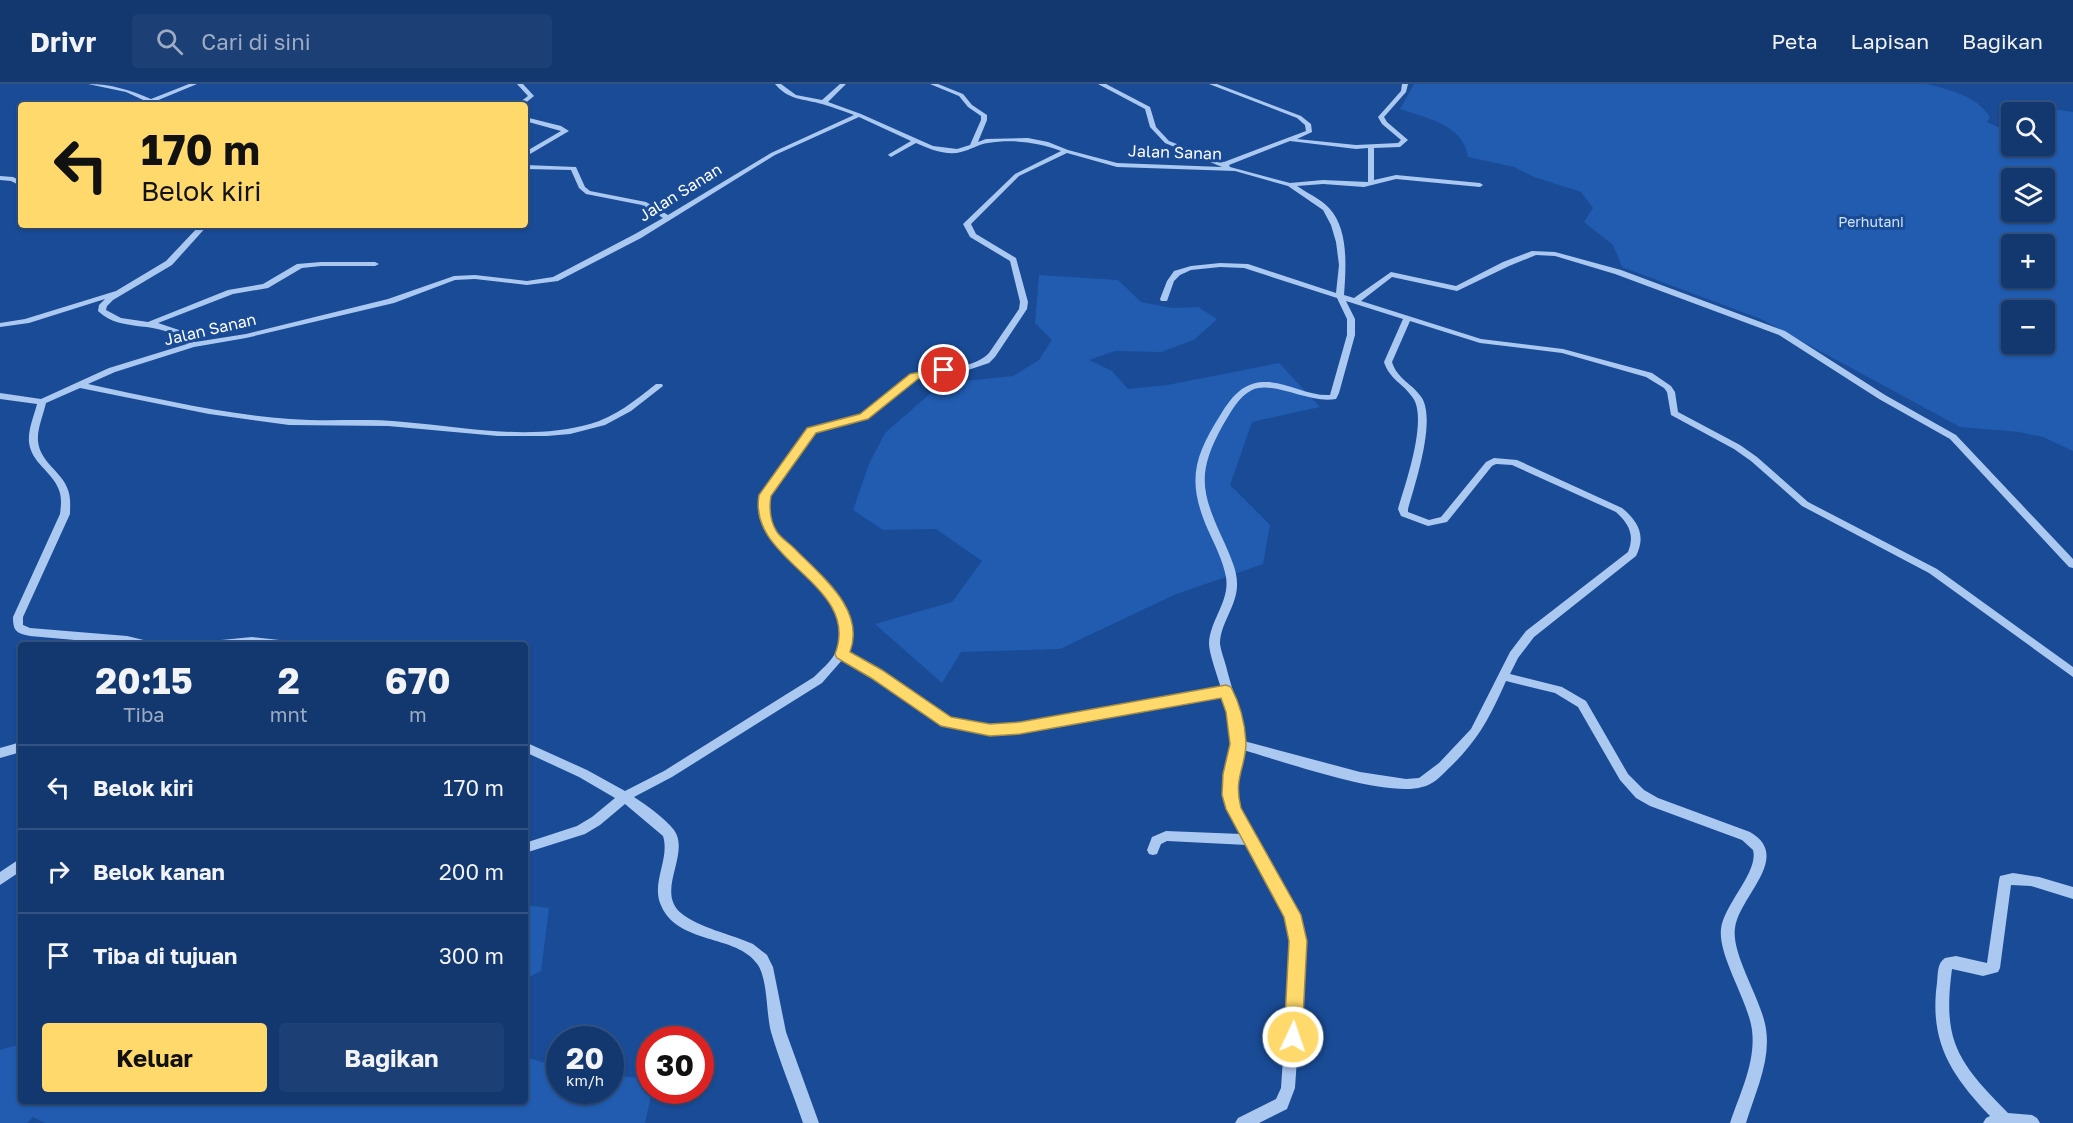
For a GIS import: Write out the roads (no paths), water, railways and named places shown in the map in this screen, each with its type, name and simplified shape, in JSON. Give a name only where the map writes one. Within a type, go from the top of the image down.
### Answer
[{"type":"street","points":[[91,84],[128,91],[151,101],[194,84]]},
{"type":"street","points":[[520,84],[531,96],[523,102]]},
{"type":"street","points":[[778,84],[782,91],[790,95],[824,102],[859,115]]},
{"type":"street","points":[[824,102],[843,84]]},
{"type":"street","points":[[933,84],[961,95],[970,106],[984,115],[973,145]]},
{"type":"street","points":[[1101,84],[1148,108],[1153,127],[1167,142],[1235,169]]},
{"type":"street","points":[[1212,84],[1299,117],[1308,124],[1309,132],[1223,165]]},
{"type":"street","points":[[1292,140],[1336,146],[1400,145],[1405,140],[1384,123],[1381,117],[1404,91],[1405,84]]},
{"type":"street","name":"Jalan Sanan","points":[[42,402],[112,370],[193,345],[246,336],[392,301],[454,279],[475,278],[527,283],[555,279],[667,217],[773,154],[859,115],[932,148],[962,150],[973,145],[1003,139],[1028,140],[1046,143],[1099,161],[1135,167],[1235,169],[1290,184],[1331,215],[1340,242],[1342,265],[1340,296],[1351,320],[1350,335],[1333,397],[1316,398],[1266,385],[1243,391],[1235,399],[1219,425],[1200,464],[1198,485],[1202,504],[1232,576],[1232,591],[1215,642],[1226,691],[1234,712],[1238,744],[1231,774],[1230,795],[1234,809],[1250,840],[1292,915],[1298,941],[1288,1088],[1282,1104],[1243,1123]]},
{"type":"street","points":[[528,120],[560,127],[566,131],[528,153]]},
{"type":"street","points":[[891,155],[915,141]]},
{"type":"street","points":[[1371,147],[1371,183]]},
{"type":"street","points":[[528,847],[580,830],[596,821],[626,796],[668,774],[818,680],[831,669],[842,654],[847,636],[842,610],[831,594],[771,533],[763,508],[765,495],[812,431],[864,417],[914,376],[965,368],[986,361],[992,355],[1020,317],[1024,302],[1013,261],[973,235],[967,224],[1017,175],[1066,151]]},
{"type":"street","points":[[528,167],[574,168],[582,188],[588,193],[644,203],[667,217]]},
{"type":"street","points":[[1290,184],[1323,182],[1364,185],[1396,177],[1480,185]]},
{"type":"street","points":[[0,178],[13,179],[18,182]]},
{"type":"street","points":[[193,345],[179,333],[150,324],[119,319],[104,313],[104,305],[169,263],[201,228]]},
{"type":"street","points":[[1356,301],[1391,274],[1457,289],[1506,264],[1544,253],[1617,272],[1670,291],[1782,333],[1882,397],[1953,437],[2073,565]]},
{"type":"street","points":[[150,324],[231,292],[265,286],[300,266],[375,264]]},
{"type":"street","points":[[1164,299],[1173,278],[1179,272],[1227,265],[1255,268],[1480,341],[1563,351],[1614,364],[1660,381],[1671,392],[1671,408],[1681,418],[1737,447],[1770,472],[1791,494],[1805,504],[1933,571],[2073,673]]},
{"type":"street","points":[[0,325],[26,321],[124,290]]},
{"type":"street","points":[[1238,744],[1383,782],[1419,784],[1431,779],[1478,728],[1518,647],[1530,634],[1632,554],[1637,544],[1637,530],[1630,519],[1619,510],[1514,462],[1503,460],[1490,464],[1444,520],[1428,523],[1404,514],[1403,509],[1419,448],[1423,410],[1416,395],[1392,373],[1388,362],[1408,317]]},
{"type":"street","points":[[77,385],[220,413],[287,422],[388,423],[515,433],[540,433],[594,426],[630,408],[659,386]]},
{"type":"street","points":[[0,396],[42,402],[33,436],[34,446],[36,453],[63,487],[68,498],[65,514],[18,617],[18,626],[21,630],[30,632],[134,642]]},
{"type":"street","points":[[242,642],[261,642]]},
{"type":"street","points":[[842,654],[877,674],[947,722],[990,730],[1062,721],[1226,691]]},
{"type":"street","points":[[1503,676],[1570,695],[1582,704],[1590,715],[1624,777],[1640,794],[1654,802],[1746,836],[1755,841],[1762,851],[1761,861],[1728,927],[1728,941],[1754,1005],[1760,1031],[1760,1052],[1738,1123]]},
{"type":"street","points":[[0,753],[18,748]]},
{"type":"street","points":[[528,748],[564,763],[626,796],[662,826],[673,841],[665,887],[672,913],[682,921],[745,945],[760,956],[766,969],[776,1020],[811,1123]]},
{"type":"street","points":[[1153,850],[1156,841],[1166,836],[1250,840]]},
{"type":"street","points":[[0,879],[18,866]]},
{"type":"street","points":[[2032,1123],[1997,1122],[1954,1059],[1943,1029],[1941,1001],[1946,965],[1950,962],[1957,962],[1983,970],[1993,968],[2005,880],[2014,878],[2028,880],[2073,893]]},
{"type":"park label","name":"Perhutani","points":[[1871,222]]}]
